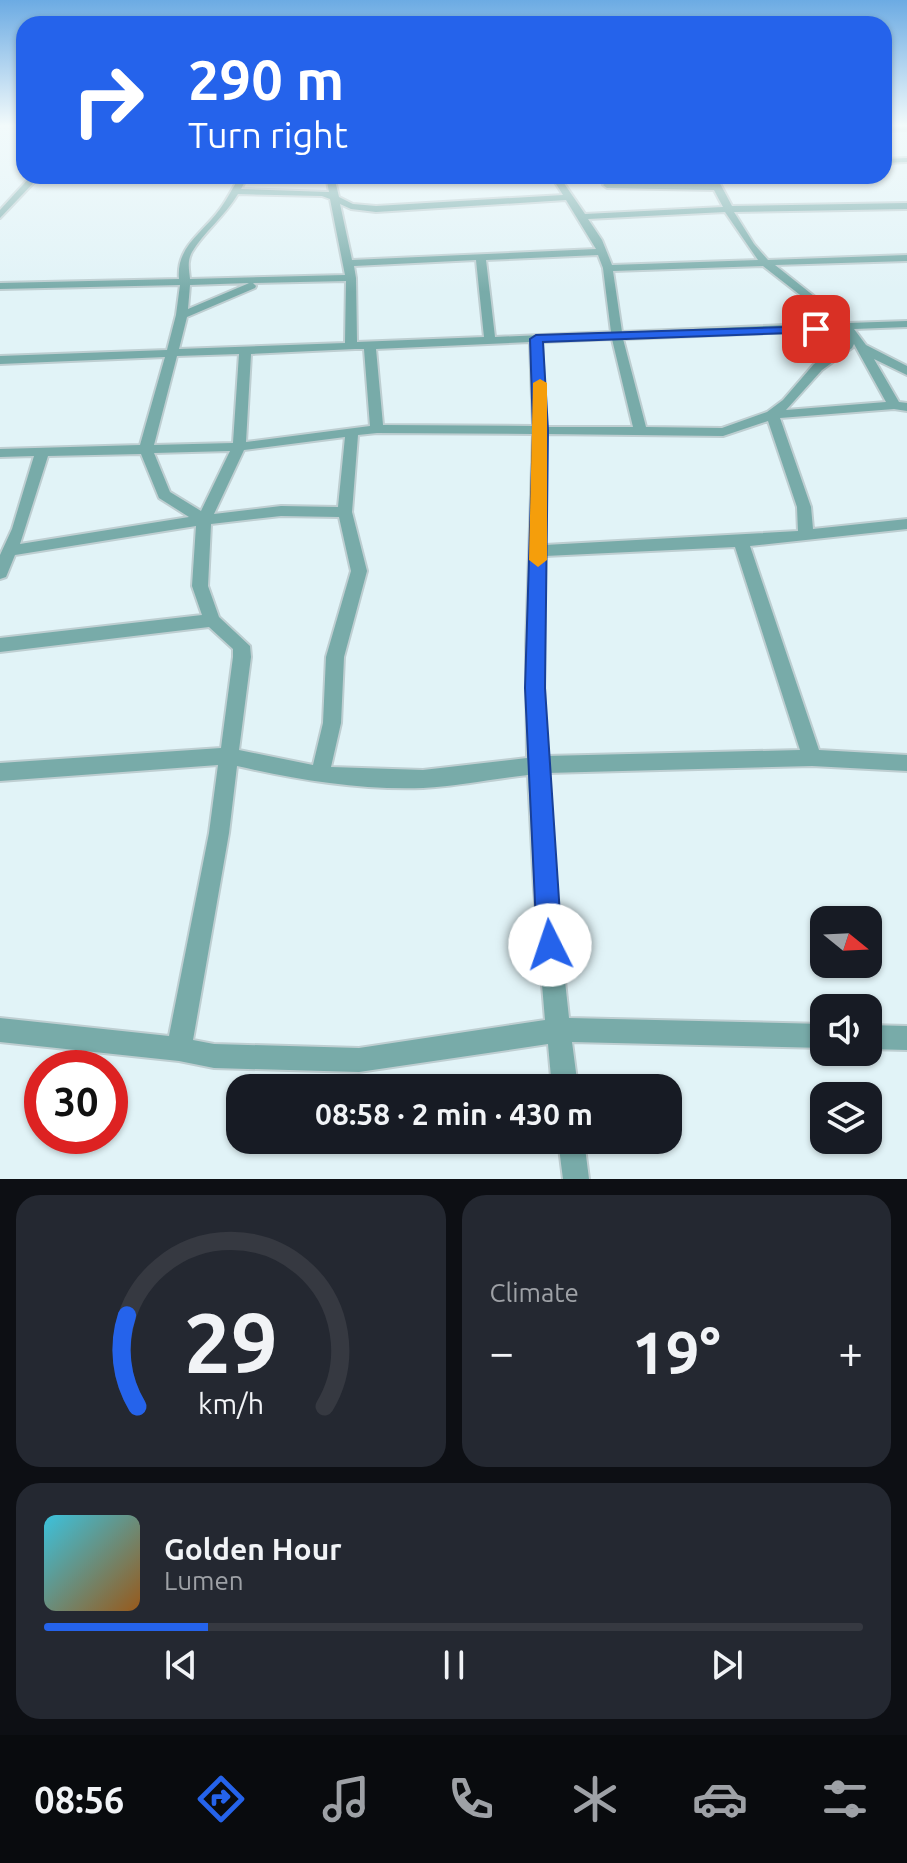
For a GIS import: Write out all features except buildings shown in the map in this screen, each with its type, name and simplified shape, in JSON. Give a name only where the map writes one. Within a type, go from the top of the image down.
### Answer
[{"type":"street","points":[[0,215],[29,184]]},
{"type":"street","points":[[204,520],[164,495],[146,449],[182,315],[183,265],[187,252],[223,211],[239,184]]},
{"type":"street","points":[[331,184],[351,278],[351,347]]},
{"type":"street","points":[[560,184],[597,240],[599,252],[608,268],[617,337],[641,432]]},
{"type":"street","points":[[608,184],[613,195]]},
{"type":"street","points":[[669,184],[717,187]]},
{"type":"street","points":[[0,453],[239,447],[377,429],[723,432],[772,415],[901,406],[847,328],[823,303],[767,265],[716,184]]},
{"type":"street","points":[[234,191],[324,193],[334,200],[364,208],[384,209],[568,197]]},
{"type":"street","points":[[620,204],[626,214]]},
{"type":"street","points":[[582,217],[729,209],[907,206]]},
{"type":"street","points":[[347,263],[599,252]]},
{"type":"street","points":[[481,257],[490,340]]},
{"type":"street","points":[[608,268],[907,258]]},
{"type":"street","points":[[0,286],[351,278]]},
{"type":"street","points":[[182,315],[261,282]]},
{"type":"street","points":[[0,360],[907,324]]},
{"type":"street","points":[[772,415],[787,403],[818,367],[848,346],[847,328]]},
{"type":"street","points":[[536,339],[540,430],[535,688],[538,765],[563,1074]]},
{"type":"street","points":[[370,346],[377,429]]},
{"type":"street","points":[[862,348],[907,371]]},
{"type":"street","points":[[179,1049],[219,833],[242,657],[241,646],[212,620],[200,586],[204,520],[239,447],[245,352]]},
{"type":"street","points":[[772,415],[804,507],[806,535]]},
{"type":"street","points":[[320,775],[332,723],[335,657],[359,571],[345,512],[352,434]]},
{"type":"street","points":[[0,573],[42,452]]},
{"type":"street","points":[[9,551],[281,511],[345,512]]},
{"type":"street","points":[[538,551],[741,541],[907,524]]},
{"type":"street","points":[[741,541],[812,758]]},
{"type":"street","points":[[0,645],[212,620]]},
{"type":"street","points":[[0,772],[230,756],[320,775],[423,779],[538,765],[812,758],[907,763]]},
{"type":"street","points":[[0,1030],[179,1049],[214,1056],[359,1060],[558,1030],[810,1036]]},
{"type":"street","points":[[882,1037],[907,1038]]},
{"type":"street","points":[[573,1154],[576,1179]]},
{"type":"slow traffic","points":[[538,560],[540,383]]},
{"type":"route","points":[[550,945],[535,688],[540,430],[536,339],[816,329]]}]
